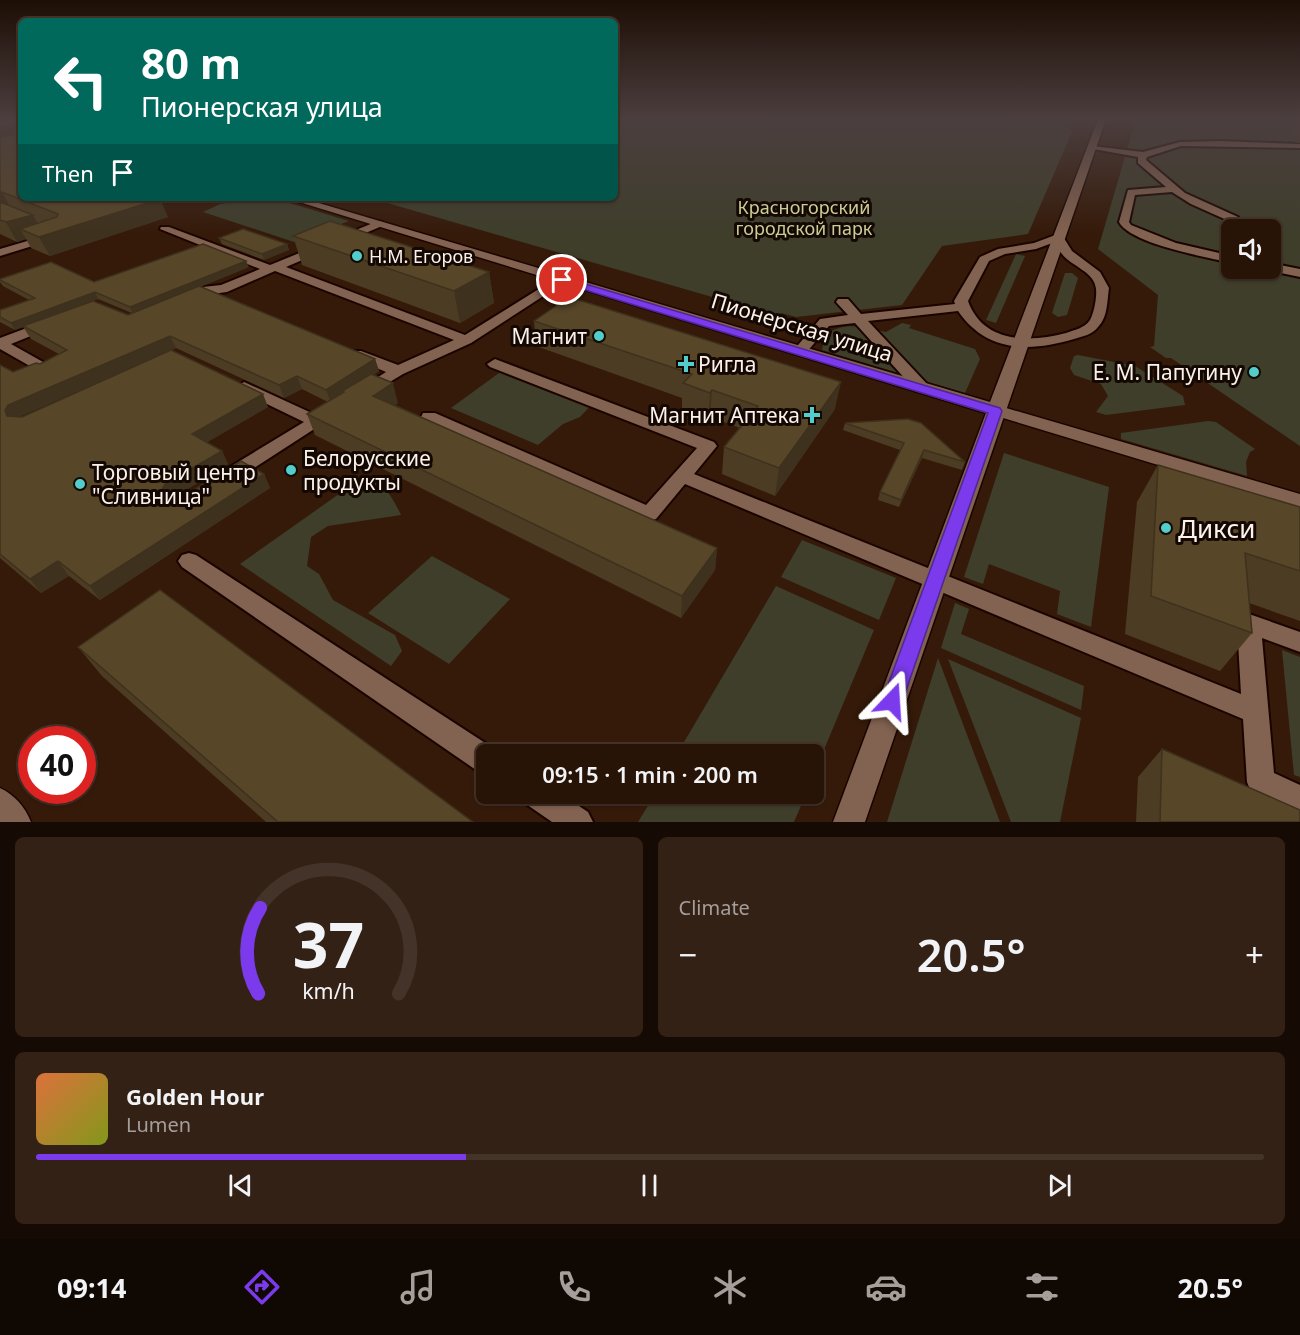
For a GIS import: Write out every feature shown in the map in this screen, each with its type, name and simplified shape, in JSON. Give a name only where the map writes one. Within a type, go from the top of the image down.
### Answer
[{"type":"street","points":[[849,822],[1020,342],[1089,157]]},
{"type":"street","name":"Пионерская улица","points":[[301,201],[1300,501]]},
{"type":"street","points":[[0,804],[15,822]]},
{"type":"lane","points":[[1137,157],[1142,158],[1174,189],[1198,204],[1234,219]]},
{"type":"lane","points":[[1174,189],[1131,192],[1124,222],[1127,227],[1172,246],[1221,257]]},
{"type":"lane","points":[[173,304],[203,291],[225,295],[273,268],[378,224]]},
{"type":"lane","points":[[0,253],[60,234],[41,227]]},
{"type":"lane","points":[[165,229],[466,340]]},
{"type":"lane","points":[[1058,237],[1067,253],[1096,275],[1104,288],[1097,320],[1082,333],[1034,344],[996,336],[981,329],[968,317],[961,301],[984,259],[1002,251],[1036,246],[1058,237]]},
{"type":"lane","points":[[0,264],[20,257]]},
{"type":"lane","points":[[1281,269],[1300,273]]},
{"type":"lane","points":[[210,487],[398,371],[466,340],[562,280]]},
{"type":"lane","points":[[843,302],[922,388]]},
{"type":"lane","points":[[800,351],[825,322],[962,307]]},
{"type":"lane","points":[[0,343],[66,317]]},
{"type":"lane","points":[[0,343],[47,370]]},
{"type":"lane","points":[[347,350],[398,371]]},
{"type":"lane","points":[[429,417],[649,514],[708,446],[495,364]]},
{"type":"lane","points":[[231,380],[316,422]]},
{"type":"lane","points":[[682,476],[1255,712]]},
{"type":"lane","points":[[189,561],[476,753]]},
{"type":"lane","points":[[1300,642],[1249,624],[1261,782],[1300,799]]},
{"type":"lane","points":[[551,804],[578,822]]},
{"type":"green space","name":"Красногорский городской парк","points":[[618,157],[1061,157],[1028,234],[942,246],[902,305],[796,317],[781,313],[778,316],[380,201],[618,201]]},
{"type":"green space","points":[[1125,157],[1300,157],[1300,446],[1171,358],[1166,358],[1150,347],[1154,346],[1158,295],[1098,249]]},
{"type":"green space","points":[[238,201],[283,201],[349,221],[294,242],[203,212],[220,204]]},
{"type":"green space","points":[[1016,254],[1025,256],[996,323],[986,320]]},
{"type":"green space","points":[[1065,273],[1072,273],[1078,278],[1067,315],[1058,317],[1052,313]]},
{"type":"green space","points":[[902,323],[911,325],[909,328],[975,349],[980,359],[965,393],[822,350],[825,335],[833,330],[854,326],[886,332]]},
{"type":"green space","points":[[1074,356],[1135,366],[1183,396],[1185,405],[1106,415],[1096,412],[1108,396],[1101,384],[1074,375],[1070,368]]},
{"type":"green space","points":[[522,371],[596,400],[580,417],[563,424],[538,445],[451,408],[499,373]]},
{"type":"green space","points":[[1208,421],[1216,422],[1255,449],[1250,452],[1246,462],[1247,476],[1121,439],[1121,433]]},
{"type":"green space","points":[[1004,453],[1109,487],[1091,627],[1057,614],[1060,591],[989,564],[983,584],[964,577]]},
{"type":"green space","points":[[363,477],[382,486],[391,496],[401,515],[328,526],[311,537],[307,566],[319,574],[333,600],[395,635],[402,651],[391,666],[240,564]]},
{"type":"green space","points":[[802,540],[896,578],[879,620],[781,577]]},
{"type":"green space","points":[[432,556],[510,599],[449,664],[368,613]]},
{"type":"green space","points":[[776,586],[874,630],[824,750],[824,744],[683,744]]},
{"type":"green space","points":[[955,603],[969,609],[961,634],[1084,686],[1081,710],[941,648]]},
{"type":"green space","points":[[1282,650],[1300,657],[1300,777],[1294,775]]},
{"type":"green space","points":[[938,658],[1000,822],[887,822]]},
{"type":"green space","points":[[948,659],[1081,718],[1060,822],[1011,822]]},
{"type":"green space","points":[[649,804],[802,804],[794,822],[638,822]]},
{"type":"building","points":[[0,157],[18,157],[18,198],[0,193]]},
{"type":"building","points":[[25,201],[154,201],[39,237],[20,229],[57,217],[58,214]]},
{"type":"building","points":[[0,202],[33,215],[6,222],[0,220]]},
{"type":"building","points":[[330,221],[489,272],[454,291],[293,236]]},
{"type":"building","points":[[243,229],[287,244],[262,254],[219,238]]},
{"type":"building","points":[[203,244],[246,261],[130,307],[95,292],[11,323],[0,317],[0,310],[35,298],[0,279],[51,262],[94,282]]},
{"type":"building","points":[[199,286],[375,359],[326,390],[297,376],[279,385],[170,336],[8,405],[5,410],[7,416],[22,417],[171,350],[263,394],[192,434],[222,451],[165,484],[161,492],[165,498],[174,500],[181,498],[241,461],[264,474],[90,586],[58,561],[30,579],[0,554],[0,365],[13,372],[36,363],[40,364],[67,350],[23,326],[93,301],[128,315]]},
{"type":"building","points":[[569,297],[841,382],[779,468],[724,447],[758,406],[712,390],[710,393],[683,383],[692,374],[534,321]]},
{"type":"building","points":[[371,374],[393,383],[373,396],[717,548],[682,596],[307,414]]},
{"type":"building","points":[[908,419],[921,423],[965,462],[924,450],[901,500],[880,492],[904,443],[845,423]]},
{"type":"building","points":[[1158,465],[1300,507],[1300,571],[1245,553],[1252,633],[1151,596]]},
{"type":"building","points":[[160,590],[473,822],[278,822],[78,647]]},
{"type":"building","points":[[1162,749],[1300,810],[1300,822],[1160,822]]},
{"type":"place","name":"Н.М. Егоров","points":[[357,256]]},
{"type":"place","name":"Магнит","points":[[599,336]]},
{"type":"place","name":"Ригла","points":[[686,364]]},
{"type":"place","name":"Е. М. Папугину","points":[[1254,372]]},
{"type":"place","name":"Магнит Аптека","points":[[812,415]]},
{"type":"place","name":"Белорусские продукты","points":[[291,470]]},
{"type":"place","name":"Торговый центр \"Сливница\"","points":[[80,484]]},
{"type":"place","name":"Дикси","points":[[1166,528]]},
{"type":"route","points":[[562,280],[996,411],[892,701]]}]
